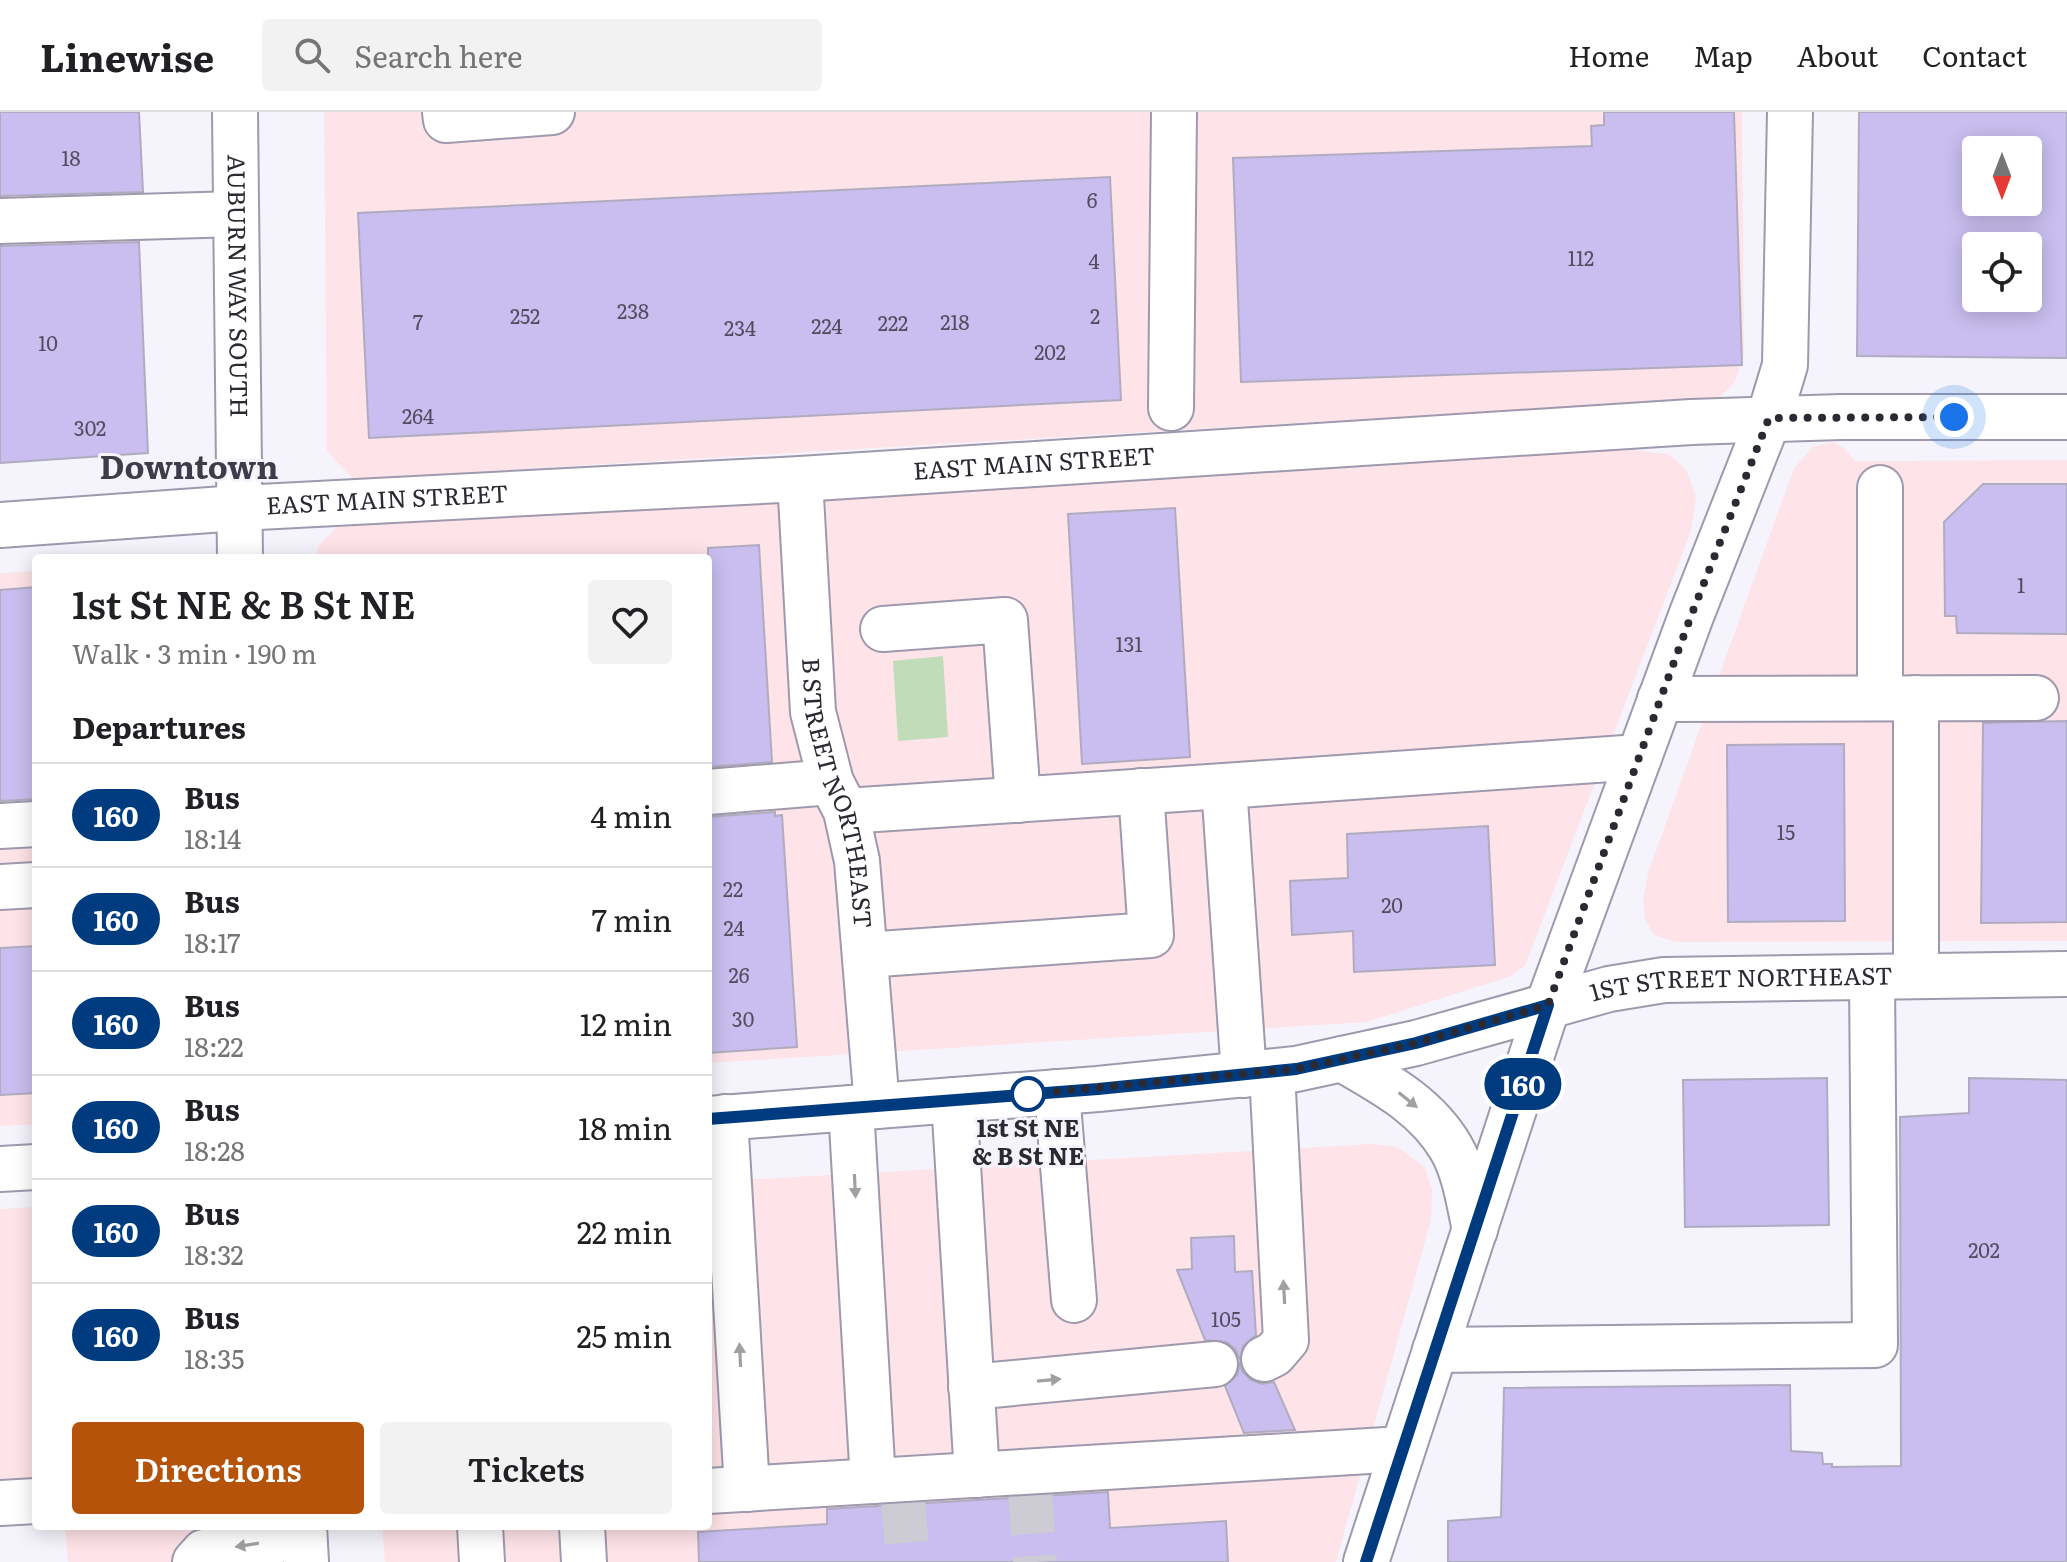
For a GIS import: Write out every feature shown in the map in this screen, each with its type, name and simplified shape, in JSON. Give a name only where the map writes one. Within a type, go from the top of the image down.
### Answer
[{"type":"main road","name":"AUBURN WAY SOUTH","points":[[235,112],[240,554]]},
{"type":"main road","points":[[446,116],[552,112]]},
{"type":"main road","points":[[1171,408],[1174,112]]},
{"type":"main road","points":[[1366,1562],[1548,1005],[1660,699],[1769,418],[1785,365],[1790,112]]},
{"type":"main road","points":[[0,221],[236,214]]},
{"type":"main road","name":"EAST MAIN STREET","points":[[0,525],[238,508],[800,479],[1769,418],[2067,417]]},
{"type":"main road","name":"B STREET NORTHEAST","points":[[800,479],[813,712],[857,861],[865,955],[864,1107],[892,1486]]},
{"type":"main road","points":[[1880,488],[1898,698],[1916,976]]},
{"type":"main road","points":[[883,629],[1005,620],[1018,800]]},
{"type":"main road","points":[[1660,699],[2036,698]]},
{"type":"main road","points":[[712,792],[1018,800],[1639,757]]},
{"type":"main road","points":[[1224,786],[1286,1340],[1274,1354],[1264,1359]]},
{"type":"main road","points":[[865,955],[1151,935],[1141,791]]},
{"type":"main road","points":[[0,826],[32,824]]},
{"type":"main road","points":[[0,887],[32,885]]},
{"type":"main road","name":"1ST STREET NORTHEAST","points":[[717,1118],[1258,1073],[1416,1043],[1609,989],[1664,980],[2067,974]]},
{"type":"main road","points":[[1435,1350],[1875,1345],[1872,977]]},
{"type":"main road","points":[[1342,1059],[1402,1094],[1432,1121],[1452,1149],[1475,1230]]},
{"type":"main road","points":[[1057,1092],[1074,1300]]},
{"type":"main road","points":[[954,1100],[977,1475]]},
{"type":"main road","points":[[717,1118],[728,1490],[892,1486],[977,1475],[1030,1481],[1402,1449]]},
{"type":"main road","points":[[0,1169],[32,1167]]},
{"type":"main road","points":[[971,1387],[1215,1364]]},
{"type":"main road","points":[[0,1503],[32,1501]]},
{"type":"main road","points":[[480,1530],[482,1562]]},
{"type":"main road","points":[[582,1530],[584,1562]]},
{"type":"main road","points":[[195,1562],[204,1552],[305,1541]]},
{"type":"shaded area","points":[[324,112],[1742,112],[1744,355],[1734,383],[1719,398],[353,479],[327,451]]},
{"type":"shaded area","points":[[1832,442],[1843,447],[1855,461],[2067,460],[2067,941],[1676,942],[1654,935],[1645,919],[1643,899],[1649,870],[1794,468],[1813,447]]},
{"type":"shaded area","points":[[1624,449],[1668,454],[1686,469],[1696,497],[1691,531],[1525,966],[1511,976],[1367,1022],[712,1063],[712,554],[316,554],[320,544],[337,527]]},
{"type":"shaded area","points":[[32,571],[32,1124],[0,1126],[0,573]]},
{"type":"shaded area","points":[[1372,1144],[1397,1147],[1425,1167],[1432,1190],[1431,1220],[1336,1562],[385,1562],[382,1530],[712,1530],[712,1182]]},
{"type":"shaded area","points":[[32,1207],[32,1500],[0,1502],[0,1209]]},
{"type":"shaded area","points":[[65,1530],[240,1530],[243,1562],[68,1562]]},
{"type":"green space","points":[[943,656],[948,737],[898,741],[893,661]]},
{"type":"building","points":[[0,112],[139,112],[143,192],[0,196]]},
{"type":"building","points":[[1604,112],[1734,112],[1742,365],[1241,382],[1233,158],[1592,146],[1591,126],[1604,125]]},
{"type":"building","points":[[1859,112],[2067,112],[2067,358],[1857,356]]},
{"type":"building","points":[[1110,177],[1121,400],[369,438],[358,213]]},
{"type":"building","points":[[139,242],[148,453],[0,463],[0,246]]},
{"type":"building","points":[[1983,484],[2067,484],[2067,634],[1957,633],[1956,616],[1945,616],[1944,522]]},
{"type":"building","points":[[1175,508],[1190,757],[1082,764],[1068,514]]},
{"type":"building","points":[[759,545],[772,762],[712,767],[712,554],[708,554],[708,548]]},
{"type":"building","points":[[32,587],[32,799],[0,801],[0,590]]},
{"type":"building","points":[[2067,721],[2067,922],[1981,923],[1983,723]]},
{"type":"building","points":[[1844,744],[1845,921],[1728,922],[1727,745]]},
{"type":"building","points":[[775,812],[775,816],[782,815],[797,1047],[712,1053],[712,817]]},
{"type":"building","points":[[1488,826],[1495,965],[1354,972],[1353,931],[1292,935],[1290,881],[1348,878],[1347,834]]},
{"type":"building","points":[[32,946],[32,1093],[0,1095],[0,948]]},
{"type":"building","points":[[1827,1078],[1829,1225],[1685,1227],[1683,1080]]},
{"type":"building","points":[[1969,1078],[2067,1080],[2067,1562],[1448,1562],[1448,1521],[1501,1517],[1504,1388],[1790,1385],[1791,1451],[1822,1453],[1823,1464],[1832,1464],[1832,1467],[1901,1466],[1900,1117],[1969,1113]]},
{"type":"building","points":[[1234,1236],[1235,1272],[1252,1271],[1256,1335],[1243,1346],[1240,1360],[1235,1349],[1226,1342],[1205,1340],[1177,1270],[1192,1269],[1191,1238]]},
{"type":"building","points":[[1240,1362],[1242,1371],[1251,1380],[1262,1384],[1274,1382],[1295,1430],[1244,1433],[1225,1386],[1237,1375]]},
{"type":"building","points":[[1108,1492],[1110,1528],[1226,1521],[1228,1562],[699,1562],[698,1532],[827,1524],[827,1509]]},
{"type":"tunnel","points":[[1030,1490],[1035,1562]]},
{"type":"tunnel","points":[[903,1499],[908,1562]]},
{"type":"bus line","name":"160","points":[[712,1119],[1098,1089],[1296,1069],[1416,1043],[1548,1005],[1366,1562]]},
{"type":"place","name":"1st St NE & B St NE","points":[[1028,1094]]},
{"type":"district","name":"Downtown","points":[[189,468]]},
{"type":"route","points":[[1028,1094],[1296,1069],[1416,1043],[1548,1005],[1691,616],[1769,418],[1954,417]]}]
